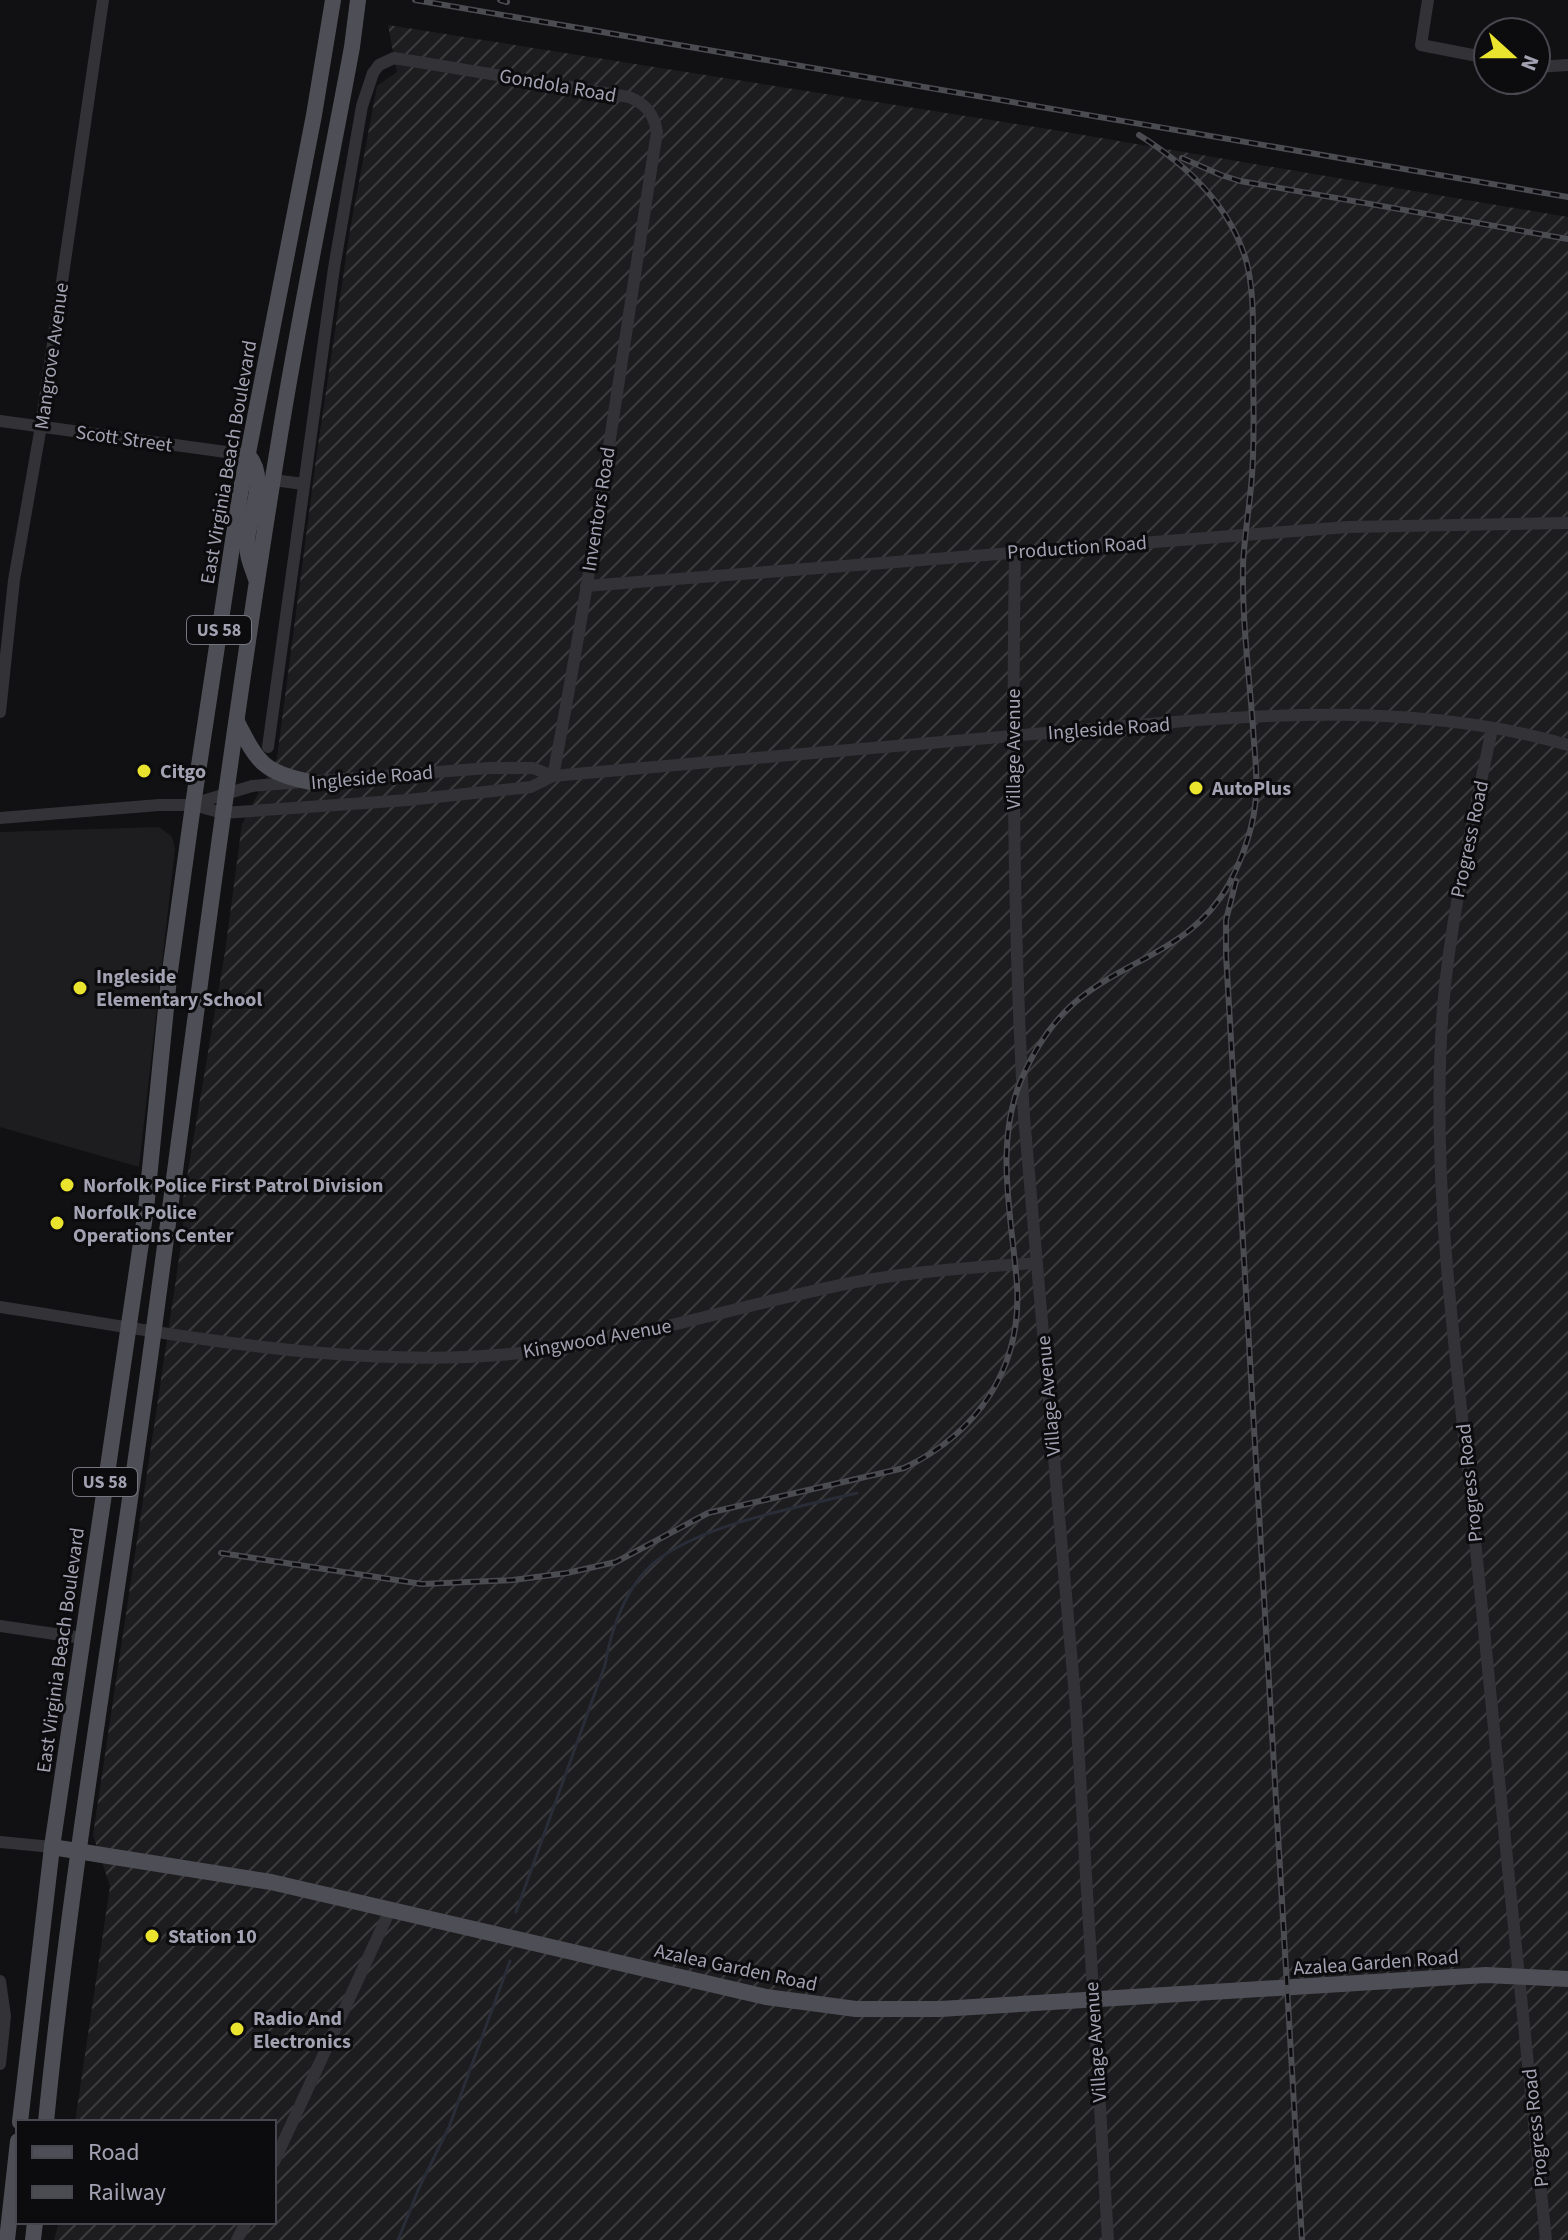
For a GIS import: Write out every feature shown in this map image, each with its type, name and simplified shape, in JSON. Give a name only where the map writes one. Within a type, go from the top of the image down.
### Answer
[{"type":"main road","name":"East Virginia Beach Boulevard","points":[[20,2120],[52,1847],[146,1209],[169,978],[193,805],[248,455],[314,115],[333,0]]},
{"type":"main road","name":"US 58","points":[[46,2120],[77,1851],[154,1330],[226,792],[281,430],[358,0]]},
{"type":"main road","points":[[257,584],[247,543],[258,479],[254,463],[248,455],[260,449],[281,430]]},
{"type":"main road","points":[[237,722],[252,752],[270,769],[283,776],[310,782]]},
{"type":"main road","name":"Azalea Garden Road","points":[[52,1847],[271,1882],[811,2005],[898,2010],[1486,1975],[1568,1979]]},
{"type":"main road","points":[[41,1927],[67,1929]]},
{"type":"main road","points":[[7,2240],[16,2159]]},
{"type":"street","name":"Mangrove Avenue","points":[[0,712],[14,580],[41,426],[103,0]]},
{"type":"street","points":[[1428,0],[1421,45],[1472,55]]},
{"type":"street","name":"Gondola Road","points":[[367,88],[379,65],[394,58],[638,100],[651,112],[657,132],[640,242]]},
{"type":"street","points":[[268,747],[334,268],[367,88],[345,87]]},
{"type":"street","name":"Inventors Road","points":[[553,776],[640,242]]},
{"type":"street","name":"Scott Street","points":[[0,421],[141,443],[248,455]]},
{"type":"street","points":[[273,480],[304,484]]},
{"type":"street","name":"Production Road","points":[[586,586],[1348,527],[1568,523]]},
{"type":"street","name":"Village Avenue","points":[[1015,551],[1012,736],[1018,1019],[1025,1143],[1075,1696],[1108,2240]]},
{"type":"street","name":"Ingleside Road","points":[[0,818],[159,805],[193,805],[223,813],[408,800],[531,787],[553,776],[1213,721],[1370,715],[1492,729],[1568,745]]},
{"type":"street","name":"Progress Road","points":[[1492,729],[1457,897],[1447,970],[1442,1024],[1440,1146],[1451,1307],[1546,2240]]},
{"type":"street","name":"Ingleside Road","points":[[193,805],[252,786],[489,768],[533,768],[553,776]]},
{"type":"street","name":"Kingwood Avenue","points":[[0,1307],[281,1349],[423,1358],[559,1348],[864,1281],[1036,1263]]},
{"type":"street","points":[[0,1626],[82,1638]]},
{"type":"street","points":[[0,1842],[52,1847]]},
{"type":"street","points":[[276,2158],[391,1908]]},
{"type":"street","points":[[0,1981],[5,2016],[0,2064]]},
{"type":"shaded area","points":[[388,25],[1042,128],[1568,217],[1568,2240],[54,2240],[58,2224],[276,2224],[276,2120],[75,2120],[110,1886],[93,1835],[183,1232],[183,1200],[225,952],[242,824],[277,758],[350,230],[377,86],[397,72]]},
{"type":"shaded area","name":"Ingleside Elementary School","points":[[159,827],[172,837],[175,849],[139,1167],[0,1127],[0,832]]},
{"type":"waterway","points":[[516,1912],[605,1665],[621,1609],[636,1583],[655,1562],[698,1537],[752,1518],[857,1493]]},
{"type":"waterway","points":[[398,2240],[449,2127],[510,1961]]},
{"type":"railway","points":[[415,0],[1568,197]]},
{"type":"railway","points":[[500,0],[507,2]]},
{"type":"railway","points":[[221,1553],[422,1584],[513,1580],[567,1573],[616,1562],[708,1513],[904,1468],[954,1436],[974,1417],[990,1394],[1012,1344],[1017,1315],[1007,1155],[1008,1130],[1021,1080],[1043,1039],[1073,1004],[1114,975],[1177,940],[1214,907],[1239,863],[1255,807],[1256,771],[1243,586],[1253,444],[1253,317],[1249,271],[1229,221],[1217,204],[1174,159],[1139,135]]},
{"type":"railway","points":[[1182,158],[1240,181],[1568,239]]},
{"type":"railway","points":[[1236,881],[1226,920],[1226,955],[1302,2240]]},
{"type":"place","name":"Citgo","points":[[144,771]]},
{"type":"place","name":"AutoPlus","points":[[1196,788]]},
{"type":"place","name":"Ingleside Elementary School","points":[[80,988]]},
{"type":"place","name":"Norfolk Police First Patrol Division","points":[[67,1185]]},
{"type":"place","name":"Norfolk Police Operations Center","points":[[57,1223]]},
{"type":"place","name":"Station 10","points":[[152,1936]]},
{"type":"place","name":"Radio And Electronics","points":[[237,2029]]}]
